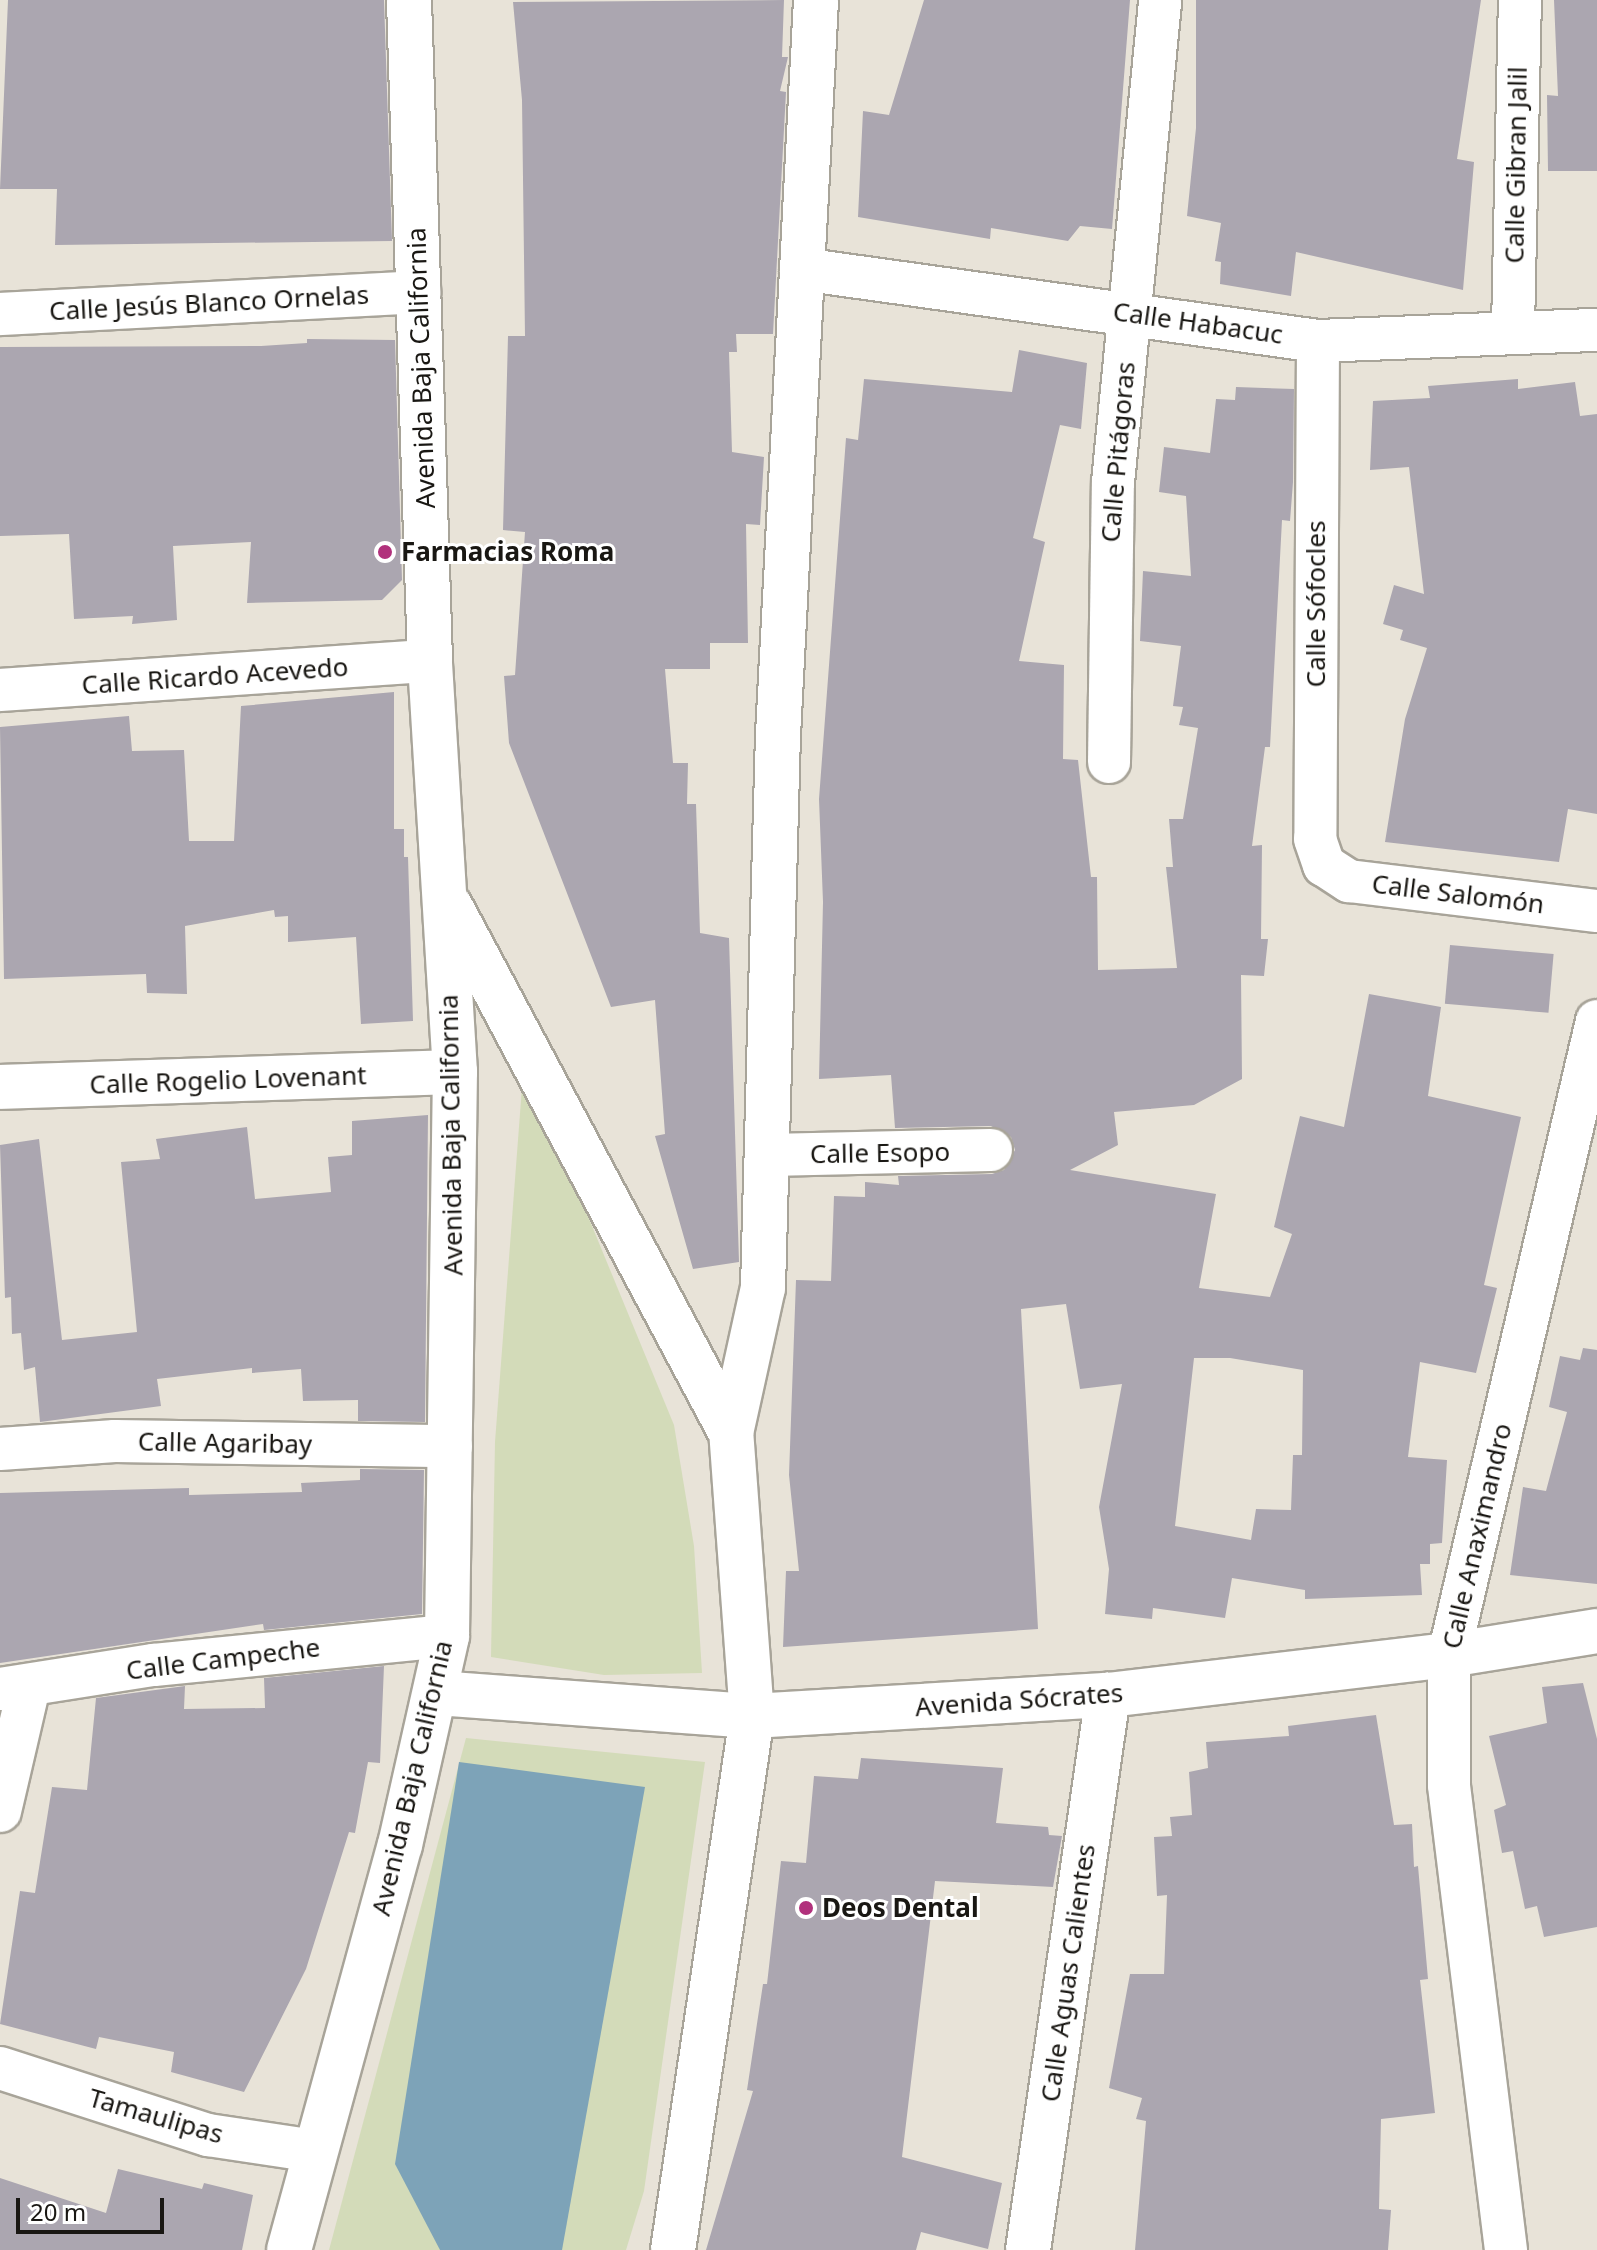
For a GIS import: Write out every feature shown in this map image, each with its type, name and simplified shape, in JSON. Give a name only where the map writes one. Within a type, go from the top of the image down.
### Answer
[{"type":"main road","name":"Avenida Baja California","points":[[289,2250],[437,1693],[447,1636],[455,1072],[430,661],[409,0]]},
{"type":"main road","points":[[673,2250],[752,1716],[731,1433],[763,1288],[778,735],[816,0]]},
{"type":"main road","points":[[442,892],[731,1433]]},
{"type":"main road","name":"Calle Rogelio Lovenant","points":[[0,1087],[455,1072]]},
{"type":"main road","name":"Avenida Sócrates","points":[[437,1693],[752,1716],[1108,1695],[1449,1655],[1597,1631]]},
{"type":"main road","name":"Calle Aguas Calientes","points":[[1028,2250],[1108,1695]]},
{"type":"street","name":"Calle Pitágoras","points":[[1109,762],[1108,585],[1160,0]]},
{"type":"street","name":"Calle Gibran Jalil","points":[[1513,329],[1520,0]]},
{"type":"street","name":"Calle Habacuc","points":[[801,269],[1130,312],[1318,341],[1513,329],[1597,330]]},
{"type":"street","name":"Calle Jesús Blanco Ornelas","points":[[0,314],[419,292]]},
{"type":"street","name":"Calle Sófocles","points":[[1318,341],[1315,839],[1324,865]]},
{"type":"street","name":"Calle Ricardo Acevedo","points":[[0,690],[430,661]]},
{"type":"street","name":"Calle Salomón","points":[[1324,865],[1349,881],[1597,911]]},
{"type":"street","name":"Calle Anaximandro","points":[[1506,2250],[1449,1785],[1449,1655],[1597,1021]]},
{"type":"street","name":"Calle Esopo","points":[[768,1155],[991,1150]]},
{"type":"street","name":"Calle Agaribay","points":[[0,1449],[115,1441],[451,1446]]},
{"type":"street","name":"Calle Campeche","points":[[14,1688],[154,1665],[447,1636]]},
{"type":"street","points":[[0,1811],[14,1688]]},
{"type":"street","name":"Tamaulipas","points":[[0,2068],[208,2135],[315,2151]]},
{"type":"green space","points":[[524,1061],[674,1425],[694,1546],[702,1673],[604,1675],[491,1657],[495,1442]]},
{"type":"green space","points":[[466,1738],[705,1762],[644,2191],[626,2250],[329,2250]]},
{"type":"water","points":[[459,1762],[645,1787],[562,2250],[440,2250],[395,2164]]},
{"type":"building","points":[[8,0],[384,0],[392,241],[55,245],[57,189],[0,189]]},
{"type":"building","points":[[784,0],[782,57],[788,57],[780,91],[786,92],[773,334],[736,334],[737,352],[729,352],[732,452],[764,457],[760,525],[746,524],[748,643],[710,643],[710,669],[665,669],[673,763],[688,763],[687,804],[696,804],[700,933],[729,938],[739,1262],[693,1269],[655,1136],[665,1134],[655,1000],[611,1007],[509,743],[504,676],[515,675],[525,532],[503,530],[508,336],[525,336],[522,100],[513,2]]},
{"type":"building","points":[[924,0],[1130,0],[1112,229],[1080,226],[1068,241],[991,228],[990,239],[858,217],[863,111],[889,115]]},
{"type":"building","points":[[1196,0],[1481,0],[1457,159],[1474,162],[1463,290],[1296,252],[1291,296],[1220,284],[1221,262],[1215,261],[1221,223],[1187,216],[1196,128]]},
{"type":"building","points":[[1554,0],[1597,0],[1597,171],[1548,171],[1547,95],[1558,96]]},
{"type":"building","points":[[307,339],[395,340],[402,580],[382,600],[247,603],[251,542],[173,546],[177,620],[132,624],[133,616],[74,619],[69,534],[0,536],[0,347],[261,346],[307,343]]},
{"type":"building","points":[[1019,350],[1087,363],[1081,429],[1060,425],[1033,538],[1045,542],[1019,661],[1064,665],[1063,759],[1078,760],[1091,877],[1097,877],[1098,970],[1177,968],[1166,867],[1173,867],[1169,819],[1183,819],[1198,728],[1179,725],[1183,707],[1173,706],[1181,646],[1140,641],[1143,571],[1191,576],[1186,496],[1159,492],[1164,447],[1210,453],[1216,399],[1235,400],[1236,387],[1294,389],[1293,482],[1290,521],[1282,520],[1270,747],[1265,747],[1252,846],[1262,845],[1261,939],[1268,939],[1264,976],[1241,975],[1242,1079],[1194,1105],[1114,1112],[1118,1145],[1070,1170],[1216,1194],[1199,1288],[1270,1297],[1292,1234],[1274,1227],[1300,1116],[1344,1127],[1369,994],[1441,1007],[1428,1096],[1521,1117],[1484,1285],[1497,1288],[1476,1373],[1420,1362],[1408,1457],[1447,1460],[1442,1543],[1430,1544],[1430,1564],[1420,1564],[1422,1595],[1305,1599],[1305,1590],[1232,1578],[1225,1618],[1153,1608],[1152,1619],[1105,1614],[1109,1569],[1099,1507],[1122,1384],[1080,1389],[1066,1304],[1021,1309],[1038,1629],[783,1647],[786,1571],[799,1571],[789,1475],[796,1280],[831,1281],[834,1196],[865,1197],[865,1182],[899,1185],[898,1176],[992,1174],[1004,1170],[1015,1150],[1011,1137],[991,1126],[895,1128],[891,1075],[819,1079],[823,902],[819,799],[846,438],[858,440],[864,379],[1012,392]],"holes":[[[1194,1358],[1230,1358],[1303,1370],[1302,1455],[1293,1455],[1291,1510],[1256,1509],[1251,1540],[1175,1526]]]},
{"type":"building","points":[[1518,379],[1518,389],[1575,382],[1580,416],[1597,414],[1597,814],[1568,809],[1559,862],[1385,842],[1405,719],[1427,648],[1400,640],[1403,630],[1383,624],[1394,585],[1424,594],[1409,467],[1370,470],[1373,401],[1430,398],[1428,386]]},
{"type":"building","points":[[394,692],[394,829],[404,829],[404,857],[408,857],[413,1021],[361,1024],[356,937],[288,942],[288,916],[275,917],[274,910],[185,926],[187,994],[147,993],[146,974],[4,979],[0,727],[129,716],[132,751],[184,750],[189,841],[234,841],[241,706]]},
{"type":"building","points":[[1450,945],[1554,954],[1548,1013],[1445,1004]]},
{"type":"building","points":[[428,1115],[425,1422],[358,1421],[358,1400],[303,1401],[301,1369],[252,1373],[252,1368],[157,1379],[161,1406],[40,1422],[35,1367],[24,1370],[21,1333],[12,1334],[11,1297],[5,1298],[0,1145],[39,1139],[62,1340],[137,1332],[121,1162],[160,1159],[156,1139],[247,1127],[255,1199],[331,1192],[328,1157],[352,1155],[352,1121]]},
{"type":"building","points":[[1583,1348],[1597,1350],[1597,1584],[1510,1575],[1523,1487],[1546,1491],[1567,1412],[1549,1407],[1560,1356],[1580,1360]]},
{"type":"building","points":[[360,1469],[424,1470],[422,1614],[264,1630],[263,1624],[0,1663],[0,1493],[189,1488],[189,1495],[302,1492],[301,1483],[360,1480]]},
{"type":"building","points":[[384,1666],[380,1763],[368,1762],[355,1833],[349,1832],[306,1969],[244,2092],[171,2072],[174,2052],[99,2037],[96,2049],[0,2024],[20,1891],[35,1893],[52,1787],[87,1790],[96,1698],[185,1686],[184,1709],[265,1708],[264,1678]]},
{"type":"building","points":[[1583,1683],[1597,1739],[1597,1927],[1544,1937],[1537,1906],[1525,1909],[1513,1851],[1502,1853],[1494,1810],[1506,1805],[1489,1736],[1547,1723],[1542,1687]]},
{"type":"building","points":[[1376,1715],[1394,1825],[1412,1824],[1414,1867],[1418,1866],[1428,1979],[1420,1980],[1435,2113],[1381,2119],[1379,2209],[1391,2210],[1388,2250],[1135,2250],[1146,2121],[1136,2119],[1142,2098],[1109,2088],[1130,1974],[1164,1974],[1167,1895],[1157,1896],[1154,1837],[1172,1836],[1170,1817],[1192,1815],[1189,1772],[1208,1768],[1206,1742],[1289,1736],[1288,1726]]},
{"type":"building","points":[[861,1758],[1003,1768],[996,1823],[1048,1827],[1049,1835],[1062,1836],[1053,1887],[935,1881],[902,2157],[1002,2183],[988,2249],[921,2232],[916,2250],[706,2250],[753,2091],[747,2090],[763,1984],[767,1984],[781,1861],[806,1863],[814,1776],[858,1779]]},
{"type":"building","points":[[118,2169],[202,2189],[204,2183],[253,2195],[242,2250],[0,2250],[0,2178],[106,2213]]},
{"type":"place","name":"Farmacias Roma","points":[[385,552]]},
{"type":"place","name":"Deos Dental","points":[[806,1908]]}]
